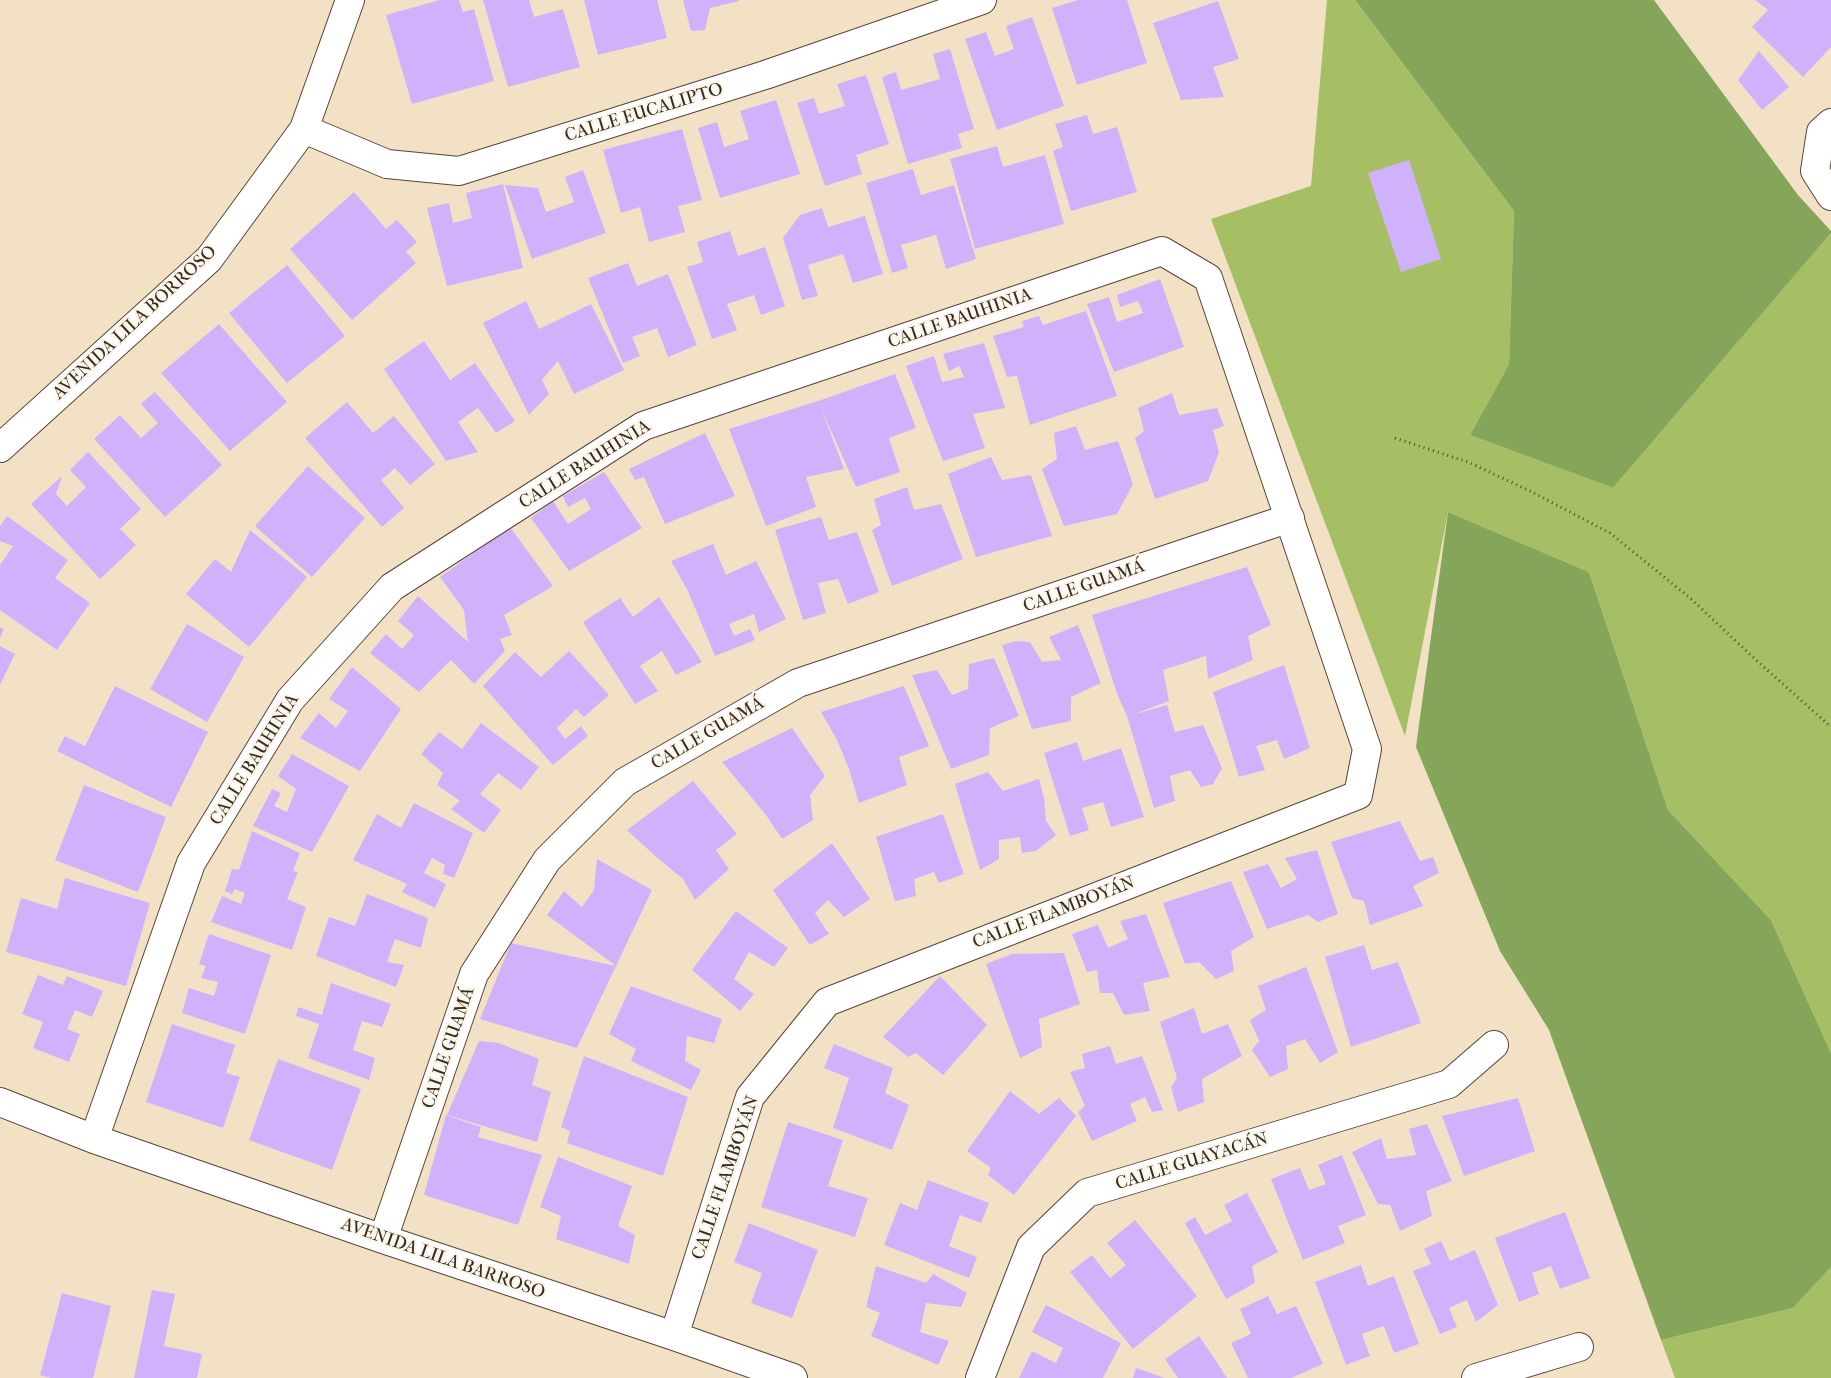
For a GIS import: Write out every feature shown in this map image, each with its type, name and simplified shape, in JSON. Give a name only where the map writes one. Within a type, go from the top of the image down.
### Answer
[{"type":"street","name":"AVENIDA LILA BORROSO","points":[[0,448],[208,259],[304,129],[350,0]]},
{"type":"street","name":"CALLE EUCALIPTO","points":[[304,129],[386,164],[458,171],[766,75],[982,0]]},
{"type":"street","points":[[1831,123],[1821,132],[1815,171],[1831,196]]},
{"type":"street","name":"CALLE BAUHINIA","points":[[94,1139],[191,863],[290,700],[392,588],[642,426],[1162,251],[1208,278],[1290,518]]},
{"type":"street","name":"CALLE GUAMÁ","points":[[383,1239],[474,974],[547,860],[625,782],[798,683],[1290,518]]},
{"type":"street","name":"CALLE FLAMBOYÁN","points":[[674,1336],[750,1097],[827,1002],[1358,795],[1368,749],[1290,518]]},
{"type":"street","name":"CALLE GUAYACÁN","points":[[980,1378],[1031,1248],[1087,1193],[1449,1084],[1494,1045]]},
{"type":"street","points":[[0,1102],[94,1139]]},
{"type":"street","name":"AVENIDA LILA BARROSO","points":[[94,1139],[383,1239],[674,1336],[792,1378]]},
{"type":"street","points":[[1476,1378],[1579,1347]]},
{"type":"path","points":[[1394,438],[1468,462],[1532,492],[1610,533],[1690,598],[1831,727]]},
{"type":"green space","points":[[1327,0],[1355,0],[1514,211],[1509,364],[1470,435],[1613,488],[1831,233],[1831,1053],[1771,920],[1668,810],[1589,572],[1448,512],[1405,736],[1211,219],[1311,186]]},
{"type":"green space","points":[[1355,0],[1654,0],[1798,195],[1831,231],[1613,488],[1470,435],[1509,364],[1514,211]]},
{"type":"green space","points":[[1448,512],[1589,572],[1668,810],[1771,920],[1831,1053],[1831,1267],[1793,1308],[1661,1340],[1549,1030],[1500,951],[1416,747]]},
{"type":"green space","points":[[1831,1267],[1831,1378],[1675,1378],[1661,1340],[1793,1308]]},
{"type":"building","points":[[440,0],[459,0],[463,12],[474,9],[494,81],[412,104],[386,15]]},
{"type":"building","points":[[483,0],[529,0],[534,17],[563,9],[580,67],[508,87]]},
{"type":"building","points":[[584,0],[657,0],[667,38],[598,55]]},
{"type":"building","points":[[683,0],[739,1],[710,8],[705,30],[691,31]]},
{"type":"building","points":[[1078,0],[1127,0],[1147,63],[1077,85],[1052,8]]},
{"type":"building","points":[[1755,0],[1831,0],[1831,47],[1803,77],[1752,27],[1768,10]]},
{"type":"building","points":[[1218,1],[1239,59],[1213,67],[1224,97],[1181,100],[1153,23]]},
{"type":"building","points":[[1032,17],[1064,106],[997,130],[965,39],[986,32],[995,56],[1014,49],[1006,26]]},
{"type":"building","points":[[950,49],[974,129],[958,134],[962,148],[908,164],[882,77],[896,72],[901,90],[940,79],[933,54]]},
{"type":"building","points":[[1759,51],[1789,87],[1762,110],[1738,80]]},
{"type":"building","points":[[866,75],[889,144],[856,155],[862,174],[825,186],[797,103],[814,98],[819,114],[845,106],[837,84]]},
{"type":"building","points":[[776,100],[800,174],[720,198],[698,128],[717,122],[724,147],[749,139],[740,111]]},
{"type":"building","points":[[1087,115],[1093,134],[1117,127],[1137,192],[1071,211],[1053,151],[1063,147],[1055,124]]},
{"type":"building","points":[[682,129],[702,200],[678,206],[685,232],[649,242],[640,207],[621,213],[603,150]]},
{"type":"building","points":[[997,146],[1003,167],[1045,155],[1064,224],[975,249],[950,159]]},
{"type":"building","points":[[1409,160],[1441,259],[1401,272],[1368,173]]},
{"type":"building","points":[[913,169],[921,195],[954,185],[976,259],[946,269],[936,235],[901,245],[908,268],[892,273],[866,183]]},
{"type":"building","points":[[583,170],[606,233],[532,259],[505,185],[538,188],[546,212],[574,202],[565,177]]},
{"type":"building","points":[[503,184],[523,268],[447,286],[427,208],[449,203],[453,223],[472,218],[466,193]]},
{"type":"building","points":[[354,192],[386,229],[397,220],[417,242],[406,252],[416,263],[352,320],[290,249]]},
{"type":"building","points":[[822,208],[828,227],[865,216],[883,274],[853,283],[843,254],[808,265],[818,296],[802,300],[783,238],[800,215]]},
{"type":"building","points":[[730,231],[738,256],[765,247],[785,306],[761,315],[754,295],[727,304],[737,330],[712,339],[687,267],[703,262],[697,242]]},
{"type":"building","points":[[628,263],[637,286],[668,274],[697,345],[668,357],[657,328],[632,337],[640,356],[623,363],[588,278]]},
{"type":"building","points":[[287,265],[345,336],[287,383],[229,313]]},
{"type":"building","points":[[1160,279],[1184,347],[1114,372],[1087,304],[1109,297],[1117,322],[1143,313],[1138,301],[1120,307],[1117,295]]},
{"type":"building","points":[[526,301],[539,329],[591,304],[624,370],[574,394],[558,361],[542,380],[549,394],[529,415],[483,323]]},
{"type":"building","points":[[1086,311],[1117,396],[1030,425],[1017,376],[1007,377],[993,336],[1024,327],[1022,321],[1039,316],[1043,325]]},
{"type":"building","points":[[219,324],[287,402],[230,451],[161,373]]},
{"type":"building","points":[[424,341],[450,380],[475,363],[515,421],[496,433],[478,408],[458,422],[478,452],[446,461],[384,369]]},
{"type":"building","points":[[984,343],[1005,408],[973,414],[985,448],[943,461],[906,366],[934,356],[942,382],[964,377],[959,366],[949,371],[943,354]]},
{"type":"building","points":[[895,374],[916,428],[889,438],[900,472],[856,487],[821,408],[844,469],[806,477],[816,507],[766,526],[729,429]]},
{"type":"building","points":[[155,392],[222,465],[165,517],[94,439],[120,415],[141,438],[158,423],[141,404]]},
{"type":"building","points":[[1172,393],[1179,415],[1217,408],[1224,426],[1213,430],[1219,452],[1208,481],[1155,499],[1135,438],[1144,431],[1138,408]]},
{"type":"building","points":[[347,402],[373,433],[394,416],[435,464],[410,485],[395,468],[381,480],[404,508],[382,527],[305,438]]},
{"type":"building","points":[[1076,426],[1085,450],[1118,441],[1133,484],[1117,514],[1064,526],[1042,469],[1057,459],[1054,433]]},
{"type":"building","points":[[705,433],[735,496],[665,524],[644,477],[635,480],[629,469]]},
{"type":"building","points":[[88,452],[141,509],[120,529],[136,545],[100,579],[31,504],[62,476],[56,494],[67,506],[86,487],[70,470]]},
{"type":"building","points":[[991,457],[1002,480],[1031,475],[1052,536],[976,557],[948,474]]},
{"type":"building","points":[[308,466],[365,518],[312,577],[255,526]]},
{"type":"building","points":[[604,472],[642,528],[569,571],[531,518],[553,501],[568,524],[591,509],[585,498],[568,507],[563,496]]},
{"type":"building","points":[[907,487],[914,510],[941,504],[963,559],[892,586],[872,530],[881,525],[874,499]]},
{"type":"building","points":[[7,516],[68,560],[55,578],[90,603],[57,650],[0,610],[0,565],[13,546],[0,541],[0,526]]},
{"type":"building","points":[[821,517],[829,540],[857,532],[879,592],[848,604],[838,579],[818,583],[826,613],[803,620],[775,530]]},
{"type":"building","points":[[510,527],[553,586],[504,615],[512,635],[500,639],[505,651],[474,684],[451,660],[419,692],[370,653],[386,634],[402,649],[414,635],[398,621],[418,596],[468,642],[464,610],[440,577]]},
{"type":"building","points":[[250,530],[307,577],[249,647],[186,594],[215,559],[231,572]]},
{"type":"building","points":[[713,544],[726,575],[756,561],[786,619],[759,632],[754,614],[729,624],[734,636],[750,629],[755,640],[715,656],[688,591],[671,561]]},
{"type":"building","points":[[1247,567],[1271,625],[1248,636],[1253,660],[1208,679],[1206,656],[1163,670],[1169,701],[1132,715],[1167,705],[1175,732],[1203,725],[1222,768],[1213,784],[1201,787],[1190,770],[1170,776],[1175,801],[1154,808],[1127,716],[1117,694],[1092,615]]},
{"type":"building","points":[[659,597],[702,662],[676,675],[662,651],[640,666],[658,691],[635,704],[583,622],[620,598],[633,617]]},
{"type":"building","points":[[187,624],[244,657],[207,722],[150,689]]},
{"type":"building","points":[[1078,625],[1101,683],[1071,697],[1071,721],[1032,729],[1002,645],[1016,641],[1030,642],[1042,662],[1061,660],[1049,637]]},
{"type":"building","points":[[0,627],[4,629],[0,638]]},
{"type":"building","points":[[0,646],[15,654],[0,685]]},
{"type":"building","points":[[569,651],[609,695],[584,717],[576,709],[557,728],[565,739],[581,726],[588,736],[553,765],[483,686],[515,652],[541,677]]},
{"type":"building","points":[[994,658],[1019,716],[990,728],[989,755],[951,769],[912,675],[937,670],[952,695],[968,689],[969,664]]},
{"type":"building","points":[[1284,665],[1310,748],[1284,759],[1277,740],[1256,746],[1265,770],[1239,777],[1213,692]]},
{"type":"building","points":[[352,667],[401,709],[360,771],[300,738],[319,713],[336,728],[348,711],[329,699]]},
{"type":"building","points":[[115,686],[208,732],[171,807],[57,751],[65,736],[85,746]]},
{"type":"building","points":[[904,686],[929,746],[899,757],[907,785],[859,803],[849,769],[837,740],[821,712]]},
{"type":"building","points":[[481,723],[539,767],[521,790],[498,773],[480,794],[501,810],[484,833],[451,809],[460,801],[437,785],[443,773],[421,754],[439,732],[462,749]]},
{"type":"building","points":[[792,728],[825,776],[810,795],[813,820],[782,839],[766,815],[722,762]]},
{"type":"building","points":[[1077,742],[1083,761],[1121,748],[1144,817],[1111,827],[1103,802],[1082,808],[1089,830],[1070,836],[1044,753]]},
{"type":"building","points":[[292,754],[349,786],[312,852],[253,826],[272,789],[281,793],[274,806],[287,812],[296,789],[278,776]]},
{"type":"building","points":[[988,772],[1003,791],[1039,779],[1044,798],[1046,821],[1056,835],[1036,851],[1022,853],[1020,837],[999,840],[999,859],[980,870],[955,784]]},
{"type":"building","points":[[693,781],[737,834],[716,850],[729,869],[695,900],[683,879],[627,830]]},
{"type":"building","points":[[84,785],[166,817],[138,892],[55,860]]},
{"type":"building","points":[[414,803],[473,833],[454,878],[443,874],[445,865],[432,858],[424,873],[446,884],[435,908],[402,892],[407,884],[353,860],[377,814],[401,828]]},
{"type":"building","points":[[943,814],[964,874],[939,883],[934,872],[914,879],[916,896],[895,901],[876,837]]},
{"type":"building","points":[[1400,821],[1420,861],[1433,857],[1439,873],[1413,886],[1423,906],[1370,925],[1364,901],[1352,898],[1331,842]]},
{"type":"building","points":[[252,831],[300,853],[293,871],[298,872],[287,899],[306,907],[292,950],[211,922],[222,896],[241,904],[245,893],[235,889],[232,894],[225,891],[232,869],[239,870]]},
{"type":"building","points":[[832,843],[870,899],[844,917],[828,900],[815,913],[829,934],[810,945],[773,890]]},
{"type":"building","points":[[1317,850],[1338,914],[1318,922],[1308,915],[1267,929],[1243,872],[1268,864],[1281,888],[1297,879],[1285,858]]},
{"type":"building","points":[[597,859],[652,890],[616,966],[547,915],[564,891],[582,907],[594,890]]},
{"type":"building","points":[[65,878],[150,903],[126,986],[6,952],[21,898],[57,909]]},
{"type":"building","points":[[1231,881],[1254,937],[1231,951],[1234,971],[1216,979],[1199,962],[1185,964],[1163,903]]},
{"type":"building","points":[[367,894],[428,918],[421,948],[395,939],[387,962],[404,965],[396,987],[316,956],[329,917],[355,926]]},
{"type":"building","points":[[736,911],[788,948],[774,967],[749,952],[734,979],[754,994],[740,1011],[692,970]]},
{"type":"building","points":[[1146,914],[1170,977],[1143,983],[1150,1011],[1124,1015],[1113,993],[1100,993],[1097,970],[1087,972],[1072,934],[1098,925],[1108,948],[1128,939],[1120,921]]},
{"type":"building","points":[[209,934],[271,955],[245,1034],[182,1013],[189,988],[214,996],[218,982],[201,978],[206,966],[199,964]]},
{"type":"building","points":[[511,943],[616,966],[577,1048],[480,1019]]},
{"type":"building","points":[[1364,945],[1372,970],[1398,962],[1421,1023],[1351,1047],[1325,957]]},
{"type":"building","points":[[1064,953],[1080,1004],[1039,1019],[1042,1047],[1020,1058],[986,964],[1012,954]]},
{"type":"building","points":[[1306,967],[1338,1052],[1320,1063],[1305,1039],[1286,1046],[1288,1069],[1270,1077],[1252,1050],[1259,1041],[1250,1020],[1266,1010],[1258,986]]},
{"type":"building","points":[[38,975],[63,985],[67,976],[103,991],[92,1017],[75,1010],[67,1029],[80,1034],[69,1062],[33,1048],[43,1022],[22,1014]]},
{"type":"building","points":[[940,976],[987,1025],[943,1075],[916,1053],[908,1057],[883,1037]]},
{"type":"building","points":[[331,983],[391,1004],[382,1027],[362,1021],[353,1050],[375,1058],[369,1080],[308,1058],[319,1024],[296,1016],[298,1007],[322,1015]]},
{"type":"building","points":[[631,986],[722,1019],[714,1043],[687,1036],[685,1061],[701,1070],[691,1090],[631,1061],[636,1049],[609,1034]]},
{"type":"building","points":[[1194,1008],[1202,1034],[1228,1024],[1242,1056],[1202,1079],[1204,1102],[1178,1112],[1171,1087],[1177,1078],[1160,1022]]},
{"type":"building","points":[[172,1024],[235,1045],[226,1073],[240,1077],[223,1128],[146,1102]]},
{"type":"building","points":[[479,1041],[499,1043],[539,1059],[532,1085],[551,1092],[537,1142],[447,1115]]},
{"type":"building","points":[[834,1044],[893,1068],[885,1093],[909,1105],[892,1150],[833,1128],[849,1078],[824,1068]]},
{"type":"building","points":[[1110,1046],[1116,1064],[1142,1056],[1163,1110],[1152,1112],[1145,1097],[1130,1104],[1137,1121],[1092,1141],[1078,1112],[1085,1106],[1070,1072],[1085,1068],[1082,1054]]},
{"type":"building","points":[[584,1056],[688,1097],[663,1176],[567,1143],[570,1131],[561,1127]]},
{"type":"building","points":[[278,1059],[361,1089],[332,1170],[249,1140]]},
{"type":"building","points":[[1010,1091],[1039,1114],[1059,1098],[1076,1116],[1014,1195],[988,1175],[991,1168],[967,1151]]},
{"type":"building","points":[[1518,1098],[1535,1151],[1464,1176],[1442,1116]]},
{"type":"building","points":[[446,1115],[481,1127],[478,1137],[542,1155],[518,1225],[424,1195]]},
{"type":"building","points":[[788,1122],[843,1140],[828,1186],[868,1198],[855,1237],[761,1207]]},
{"type":"building","points":[[1427,1124],[1452,1181],[1426,1191],[1432,1216],[1400,1231],[1390,1205],[1378,1204],[1352,1152],[1381,1138],[1387,1159],[1416,1155],[1409,1129]]},
{"type":"building","points":[[1342,1155],[1366,1215],[1338,1226],[1345,1243],[1303,1260],[1271,1179],[1300,1168],[1309,1190],[1326,1184],[1318,1165]]},
{"type":"building","points":[[558,1157],[632,1186],[618,1226],[635,1235],[629,1264],[556,1239],[561,1216],[540,1207]]},
{"type":"building","points":[[928,1180],[989,1203],[981,1223],[960,1215],[949,1246],[977,1257],[969,1278],[884,1245],[900,1203],[917,1210]]},
{"type":"building","points":[[1247,1193],[1278,1252],[1252,1266],[1255,1283],[1226,1299],[1185,1223],[1195,1217],[1205,1235],[1232,1221],[1224,1205]]},
{"type":"building","points":[[1565,1212],[1590,1278],[1560,1289],[1551,1266],[1532,1273],[1539,1294],[1519,1302],[1495,1238]]},
{"type":"building","points":[[1135,1220],[1197,1296],[1133,1349],[1070,1272],[1092,1255],[1110,1278],[1126,1265],[1107,1243]]},
{"type":"building","points":[[749,1223],[818,1250],[792,1318],[751,1303],[762,1273],[734,1262]]},
{"type":"building","points":[[1441,1241],[1450,1261],[1475,1250],[1498,1305],[1476,1322],[1467,1300],[1449,1308],[1457,1327],[1440,1334],[1413,1271],[1431,1264],[1424,1249]]},
{"type":"building","points":[[1361,1265],[1368,1286],[1394,1276],[1419,1344],[1394,1353],[1384,1326],[1362,1334],[1370,1356],[1346,1365],[1315,1282]]},
{"type":"building","points":[[876,1266],[926,1283],[933,1274],[967,1293],[961,1307],[926,1303],[920,1332],[949,1341],[938,1365],[871,1336],[880,1313],[866,1307]]},
{"type":"building","points":[[152,1290],[175,1294],[164,1346],[202,1354],[197,1378],[134,1378]]},
{"type":"building","points":[[62,1293],[111,1306],[93,1378],[51,1378],[40,1375]]},
{"type":"building","points":[[1268,1296],[1277,1314],[1296,1306],[1323,1364],[1291,1378],[1248,1378],[1231,1343],[1251,1334],[1240,1309]]},
{"type":"building","points":[[1046,1305],[1121,1343],[1103,1378],[1019,1378],[1032,1351],[1056,1363],[1063,1348],[1032,1332]]},
{"type":"building","points":[[1199,1336],[1227,1378],[1178,1378],[1165,1359]]},
{"type":"building","points":[[1136,1368],[1165,1378],[1133,1378]]}]
